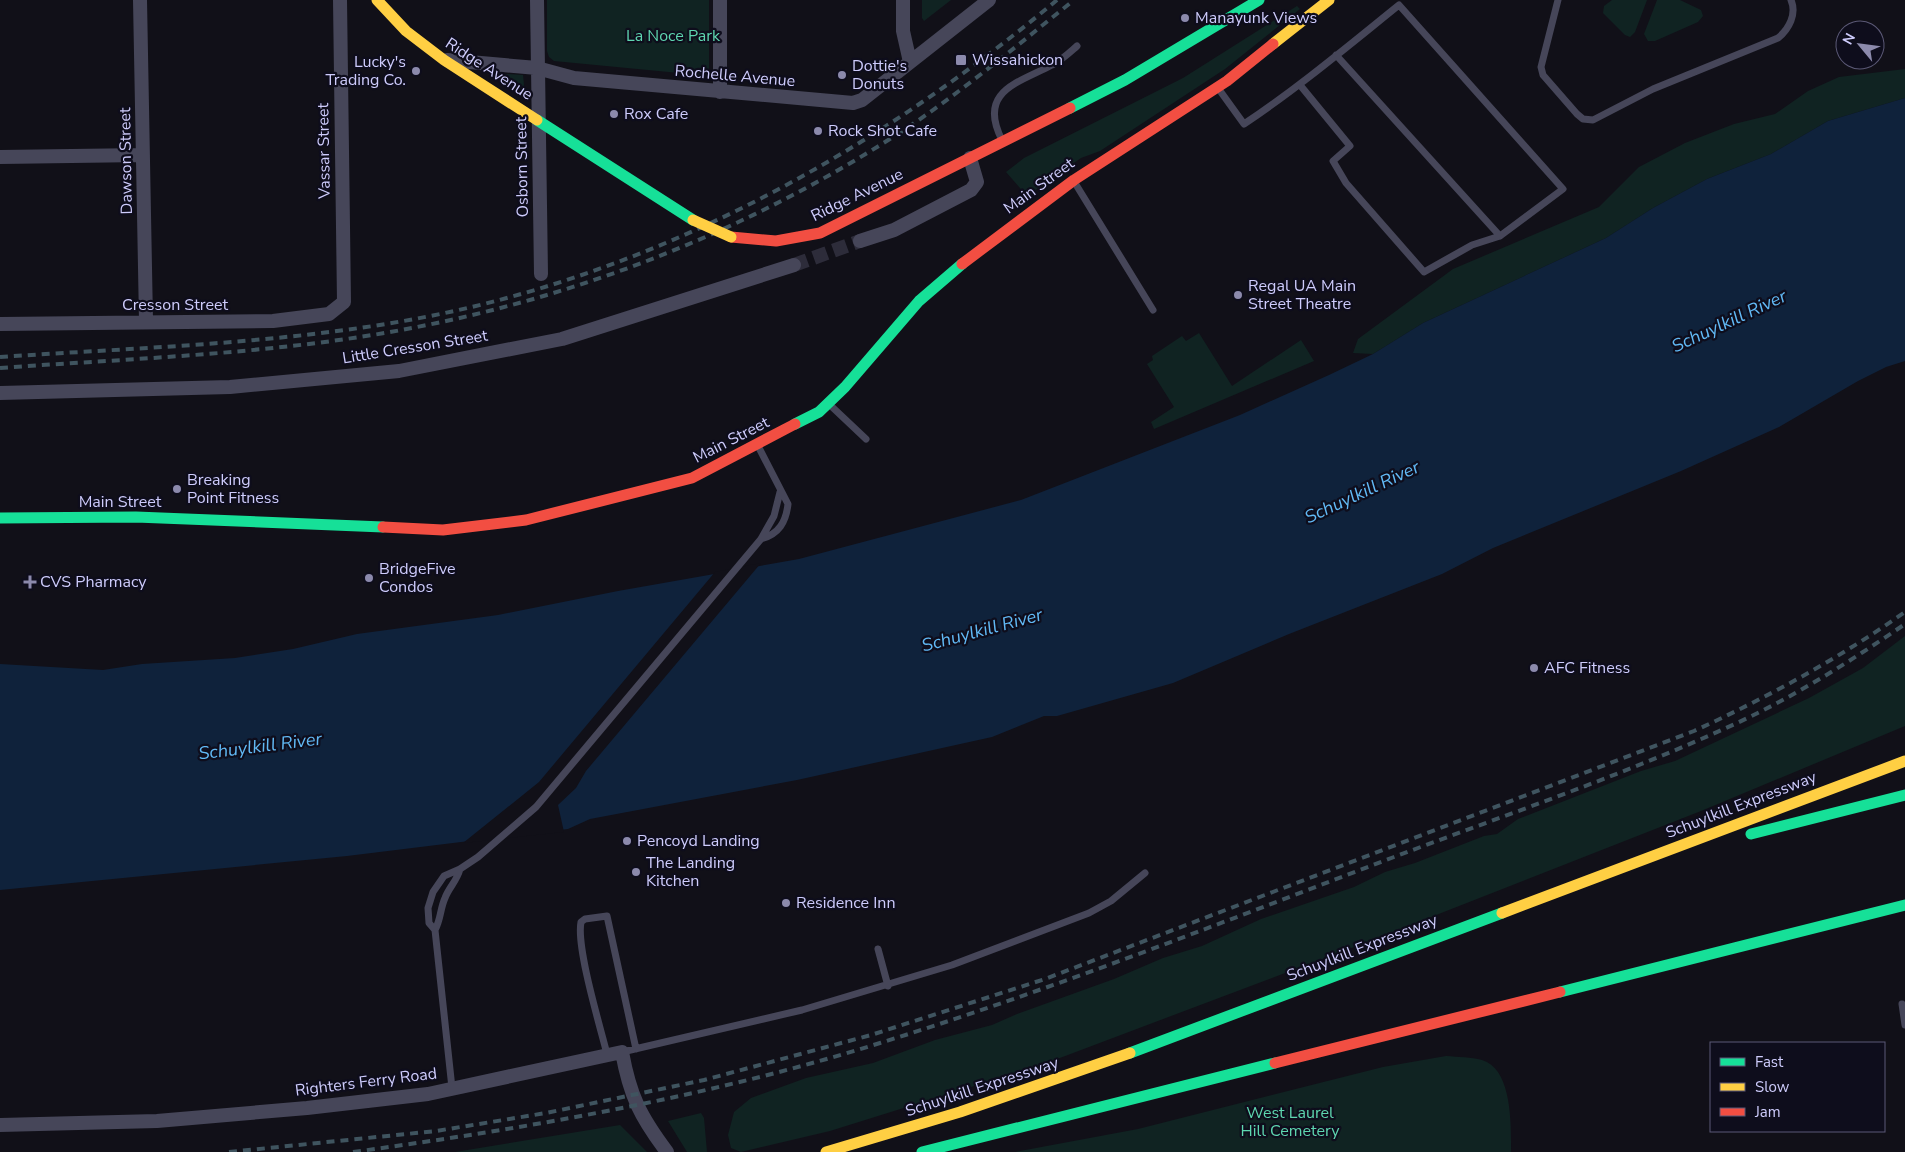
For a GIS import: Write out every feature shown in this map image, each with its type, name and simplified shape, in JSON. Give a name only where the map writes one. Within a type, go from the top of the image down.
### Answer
[{"type":"main road","name":"Ridge Avenue","points":[[377,0],[406,31],[444,60],[693,220],[731,236],[776,242],[820,233],[970,158],[1125,80],[1259,0]]},
{"type":"main road","name":"Main Street","points":[[0,518],[136,517],[443,530],[526,520],[692,478],[809,418],[828,404],[930,290],[1032,209],[1218,87],[1329,0]]},
{"type":"main road","name":"Schuylkill Expressway","points":[[826,1152],[895,1133],[1084,1070],[1905,761]]},
{"type":"main road","points":[[1613,870],[1905,795]]},
{"type":"main road","points":[[1848,919],[1897,894]]},
{"type":"main road","points":[[922,1152],[1905,905]]},
{"type":"street","name":"Dawson Street","points":[[140,0],[146,321]]},
{"type":"street","name":"Vassar Street","points":[[340,0],[344,302]]},
{"type":"street","name":"Osborn Street","points":[[537,0],[541,274]]},
{"type":"street","points":[[720,0],[720,92]]},
{"type":"street","points":[[902,0],[903,31],[910,62]]},
{"type":"street","name":"Rochelle Avenue","points":[[444,60],[537,68],[574,78],[853,103],[862,100],[990,0]]},
{"type":"street","points":[[0,158],[143,155]]},
{"type":"street","points":[[860,241],[894,230],[971,190],[977,182],[970,158]]},
{"type":"street","name":"Little Cresson Street","points":[[0,393],[230,386],[399,371],[562,338],[794,265]]},
{"type":"street","name":"Cresson Street","points":[[0,324],[273,321],[329,314],[344,302]]},
{"type":"street","points":[[622,1052],[626,1076],[637,1108],[667,1152]]},
{"type":"street","name":"Righters Ferry Road","points":[[0,1125],[207,1118],[397,1098],[622,1052]]},
{"type":"lane","points":[[1558,0],[1542,67],[1543,76],[1577,114],[1583,118],[1593,120],[1653,89],[1778,38],[1786,32],[1790,23],[1793,12],[1791,0]]},
{"type":"lane","points":[[1218,87],[1244,124],[1300,85],[1399,6],[1562,189],[1500,236],[1472,245],[1424,272],[1346,183],[1333,161],[1350,146],[1300,85]]},
{"type":"lane","points":[[1003,141],[993,118],[994,110],[1001,96],[1009,87],[1054,64],[1077,46]]},
{"type":"lane","points":[[1336,55],[1500,236]]},
{"type":"lane","points":[[1074,180],[1101,221],[1153,310]]},
{"type":"lane","points":[[828,404],[866,439]]},
{"type":"lane","points":[[758,445],[780,492],[788,504],[784,522],[774,534],[761,539]]},
{"type":"lane","points":[[435,930],[429,923],[430,900],[444,876],[460,869],[478,857],[519,824],[553,788],[761,539],[774,516],[780,492]]},
{"type":"lane","points":[[452,1088],[435,930],[440,920],[446,894],[458,880],[460,869]]},
{"type":"lane","points":[[622,1052],[802,1010],[888,986],[959,962],[1089,913],[1111,901],[1145,873]]},
{"type":"lane","points":[[607,1054],[583,952],[581,922],[585,919],[607,916],[636,1049]]},
{"type":"lane","points":[[878,949],[888,986]]},
{"type":"lane","points":[[1902,1004],[1905,1025]]},
{"type":"green space","name":"La Noce Park","points":[[547,0],[709,0],[709,69],[700,75],[554,61],[549,57],[547,51]]},
{"type":"green space","points":[[922,0],[951,0],[924,21],[922,18]]},
{"type":"green space","points":[[1612,0],[1647,0],[1635,32],[1630,37],[1625,35],[1603,13],[1604,6]]},
{"type":"green space","points":[[1657,0],[1680,0],[1701,10],[1703,16],[1698,22],[1655,41],[1648,41],[1644,34]]},
{"type":"green space","points":[[1297,6],[1300,9],[1225,69],[1100,151],[1081,158],[1027,196],[1006,172],[1024,158],[1183,78]]},
{"type":"green space","points":[[1905,69],[1905,98],[1828,121],[1771,154],[1707,179],[1653,208],[1606,238],[1423,323],[1373,354],[1353,353],[1358,339],[1453,269],[1599,207],[1639,167],[1685,143],[1734,124],[1775,114],[1808,91],[1839,77]]},
{"type":"green space","points":[[493,73],[523,75],[525,94],[522,95],[492,75]]},
{"type":"green space","points":[[1199,333],[1232,386],[1301,340],[1314,361],[1154,429],[1151,422],[1174,407],[1147,364],[1153,360],[1152,356],[1182,336],[1186,341]]},
{"type":"green space","points":[[1905,636],[1905,726],[1701,811],[1375,939],[1044,1064],[830,1131],[741,1152],[731,1148],[728,1135],[734,1112],[751,1098],[806,1078],[873,1063],[935,1040],[992,1025],[1114,979],[1163,958],[1202,946],[1261,919],[1354,887],[1385,872],[1415,863],[1484,836],[1497,834],[1518,819],[1641,771],[1675,761],[1809,698],[1863,668]]},
{"type":"green space","name":"West Laurel Hill Cemetery","points":[[1446,1056],[1482,1060],[1492,1066],[1500,1075],[1505,1086],[1510,1114],[1511,1152],[1015,1152],[1138,1129],[1383,1067]]},
{"type":"green space","points":[[701,1113],[704,1118],[707,1152],[687,1152],[668,1121]]},
{"type":"green space","points":[[620,1125],[647,1152],[455,1152]]},
{"type":"water","name":"Schuylkill River","points":[[1905,98],[1905,361],[1886,367],[1858,381],[1779,427],[1681,471],[1493,548],[1442,574],[1289,634],[1173,683],[1057,716],[1044,716],[992,737],[797,780],[590,819],[568,829],[347,856],[0,890],[0,664],[103,670],[142,664],[235,658],[293,649],[357,634],[498,615],[618,591],[799,559],[1021,500],[1240,415],[1329,375],[1373,354],[1423,323],[1606,238],[1653,208],[1707,179],[1771,154],[1828,121]]},
{"type":"pier","points":[[761,563],[586,771],[576,788],[558,805],[564,832],[463,843],[539,782],[715,572]]},
{"type":"tunnel","points":[[794,265],[860,241]]},
{"type":"railway","points":[[0,357],[243,341],[365,327],[425,317],[484,304],[563,281],[640,253],[715,221],[788,184],[858,143],[927,99],[993,51],[1057,0]]},
{"type":"railway","points":[[0,368],[207,354],[361,337],[478,314],[607,276],[670,252],[731,225],[791,196],[850,163],[907,128],[950,98],[1074,0]]},
{"type":"railway","points":[[229,1152],[436,1131],[546,1113],[704,1080],[871,1035],[1045,979],[1694,731],[1749,705],[1802,676],[1854,646],[1905,612]]},
{"type":"railway","points":[[353,1152],[552,1121],[684,1095],[815,1062],[880,1043],[1010,1000],[1138,954],[1561,795],[1685,746],[1749,717],[1795,693],[1840,667],[1905,624]]},
{"type":"traffic: fast","points":[[1070,108],[1125,80],[1259,0]]},
{"type":"traffic: fast","points":[[537,120],[693,220]]},
{"type":"traffic: fast","points":[[795,424],[819,412],[845,387],[919,301],[962,264]]},
{"type":"traffic: fast","points":[[0,518],[136,517],[383,527]]},
{"type":"traffic: fast","points":[[1751,834],[1905,795]]},
{"type":"traffic: fast","points":[[1560,992],[1905,905]]},
{"type":"traffic: fast","points":[[1130,1053],[1502,913]]},
{"type":"traffic: fast","points":[[922,1152],[1275,1063]]},
{"type":"traffic: slow","points":[[377,0],[406,31],[444,60],[537,120]]},
{"type":"traffic: slow","points":[[1273,44],[1329,0]]},
{"type":"traffic: slow","points":[[693,220],[731,237]]},
{"type":"traffic: slow","points":[[1502,913],[1905,761]]},
{"type":"traffic: slow","points":[[826,1152],[960,1112],[1130,1053]]},
{"type":"traffic: jam","points":[[962,264],[1074,180],[1227,81],[1273,44]]},
{"type":"traffic: jam","points":[[731,237],[776,241],[820,233],[1070,108]]},
{"type":"traffic: jam","points":[[383,527],[443,530],[526,520],[692,478],[795,424]]},
{"type":"traffic: jam","points":[[1275,1063],[1560,992]]},
{"type":"place","name":"Manayunk Views","points":[[1185,18]]},
{"type":"place","name":"Wissahickon","points":[[961,60]]},
{"type":"place","name":"Lucky's Trading Co.","points":[[416,71]]},
{"type":"place","name":"Dottie's Donuts","points":[[842,75]]},
{"type":"place","name":"Rox Cafe","points":[[614,114]]},
{"type":"place","name":"Rock Shot Cafe","points":[[818,131]]},
{"type":"place","name":"Regal UA Main Street Theatre","points":[[1238,295]]},
{"type":"place","name":"Breaking Point Fitness","points":[[177,489]]},
{"type":"place","name":"BridgeFive Condos","points":[[369,578]]},
{"type":"place","name":"CVS Pharmacy","points":[[30,582]]},
{"type":"place","name":"AFC Fitness","points":[[1534,668]]},
{"type":"place","name":"Pencoyd Landing","points":[[627,841]]},
{"type":"place","name":"The Landing Kitchen","points":[[636,872]]},
{"type":"place","name":"Residence Inn","points":[[786,903]]}]
